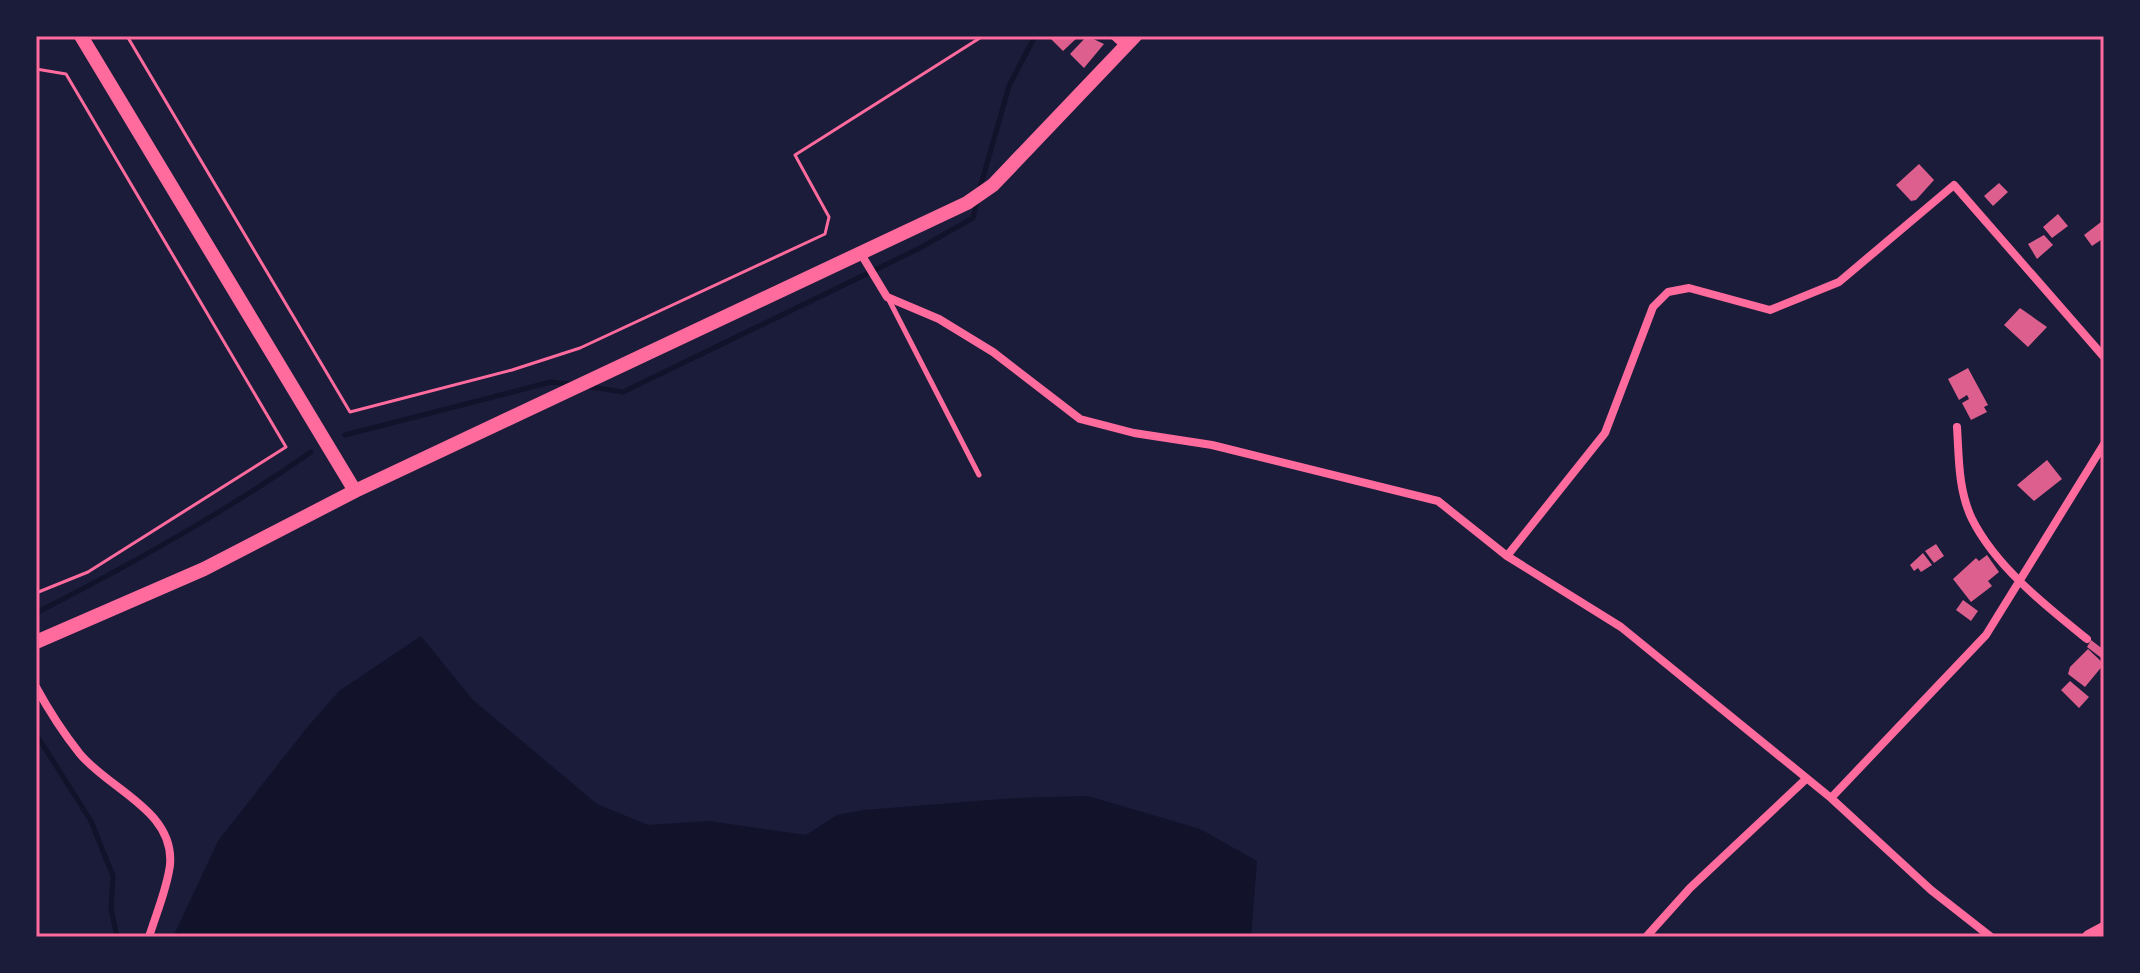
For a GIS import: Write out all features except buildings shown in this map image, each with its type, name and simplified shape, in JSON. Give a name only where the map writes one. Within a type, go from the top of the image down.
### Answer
[{"type":"street","points":[[81,36],[355,491]]},
{"type":"street","points":[[36,642],[204,569],[355,491],[967,203],[993,185],[1125,39]]},
{"type":"street","points":[[1507,556],[1605,433],[1653,307],[1668,292],[1689,288],[1770,310],[1839,282],[1954,185],[2104,357]]},
{"type":"street","points":[[861,254],[887,297],[939,319],[993,352],[1080,419],[1134,433],[1212,445],[1438,501],[1507,556],[1621,627],[1831,798],[1931,890],[1991,937]]},
{"type":"street","points":[[1957,427],[1959,478],[1972,519],[2019,582],[2087,639]]},
{"type":"street","points":[[1831,798],[1986,635],[2101,454],[2104,444]]},
{"type":"street","points":[[36,687],[81,755],[120,792],[146,809],[167,836],[170,865],[149,937]]},
{"type":"street","points":[[1646,937],[1690,888],[1806,779]]},
{"type":"street","points":[[2089,937],[2104,929]]},
{"type":"lane","points":[[887,297],[979,475]]},
{"type":"path","points":[[127,36],[350,412],[512,370],[580,348],[825,234],[829,217],[795,155],[983,36]]},
{"type":"path","points":[[36,69],[66,74],[286,447],[88,572],[36,593]]},
{"type":"shaded area","points":[[421,636],[473,700],[597,804],[648,825],[709,821],[806,835],[837,815],[864,810],[1015,798],[1088,796],[1200,829],[1257,861],[1251,937],[173,937],[218,841],[305,730],[339,691]]},
{"type":"waterway","points":[[980,188],[1009,86],[1035,36]]},
{"type":"waterway","points":[[585,386],[623,392],[918,249],[973,218],[977,202]]},
{"type":"waterway","points":[[345,435],[551,382],[571,384]]},
{"type":"waterway","points":[[36,613],[176,537],[311,452]]},
{"type":"waterway","points":[[36,734],[91,821],[113,876],[111,909],[117,937]]}]
